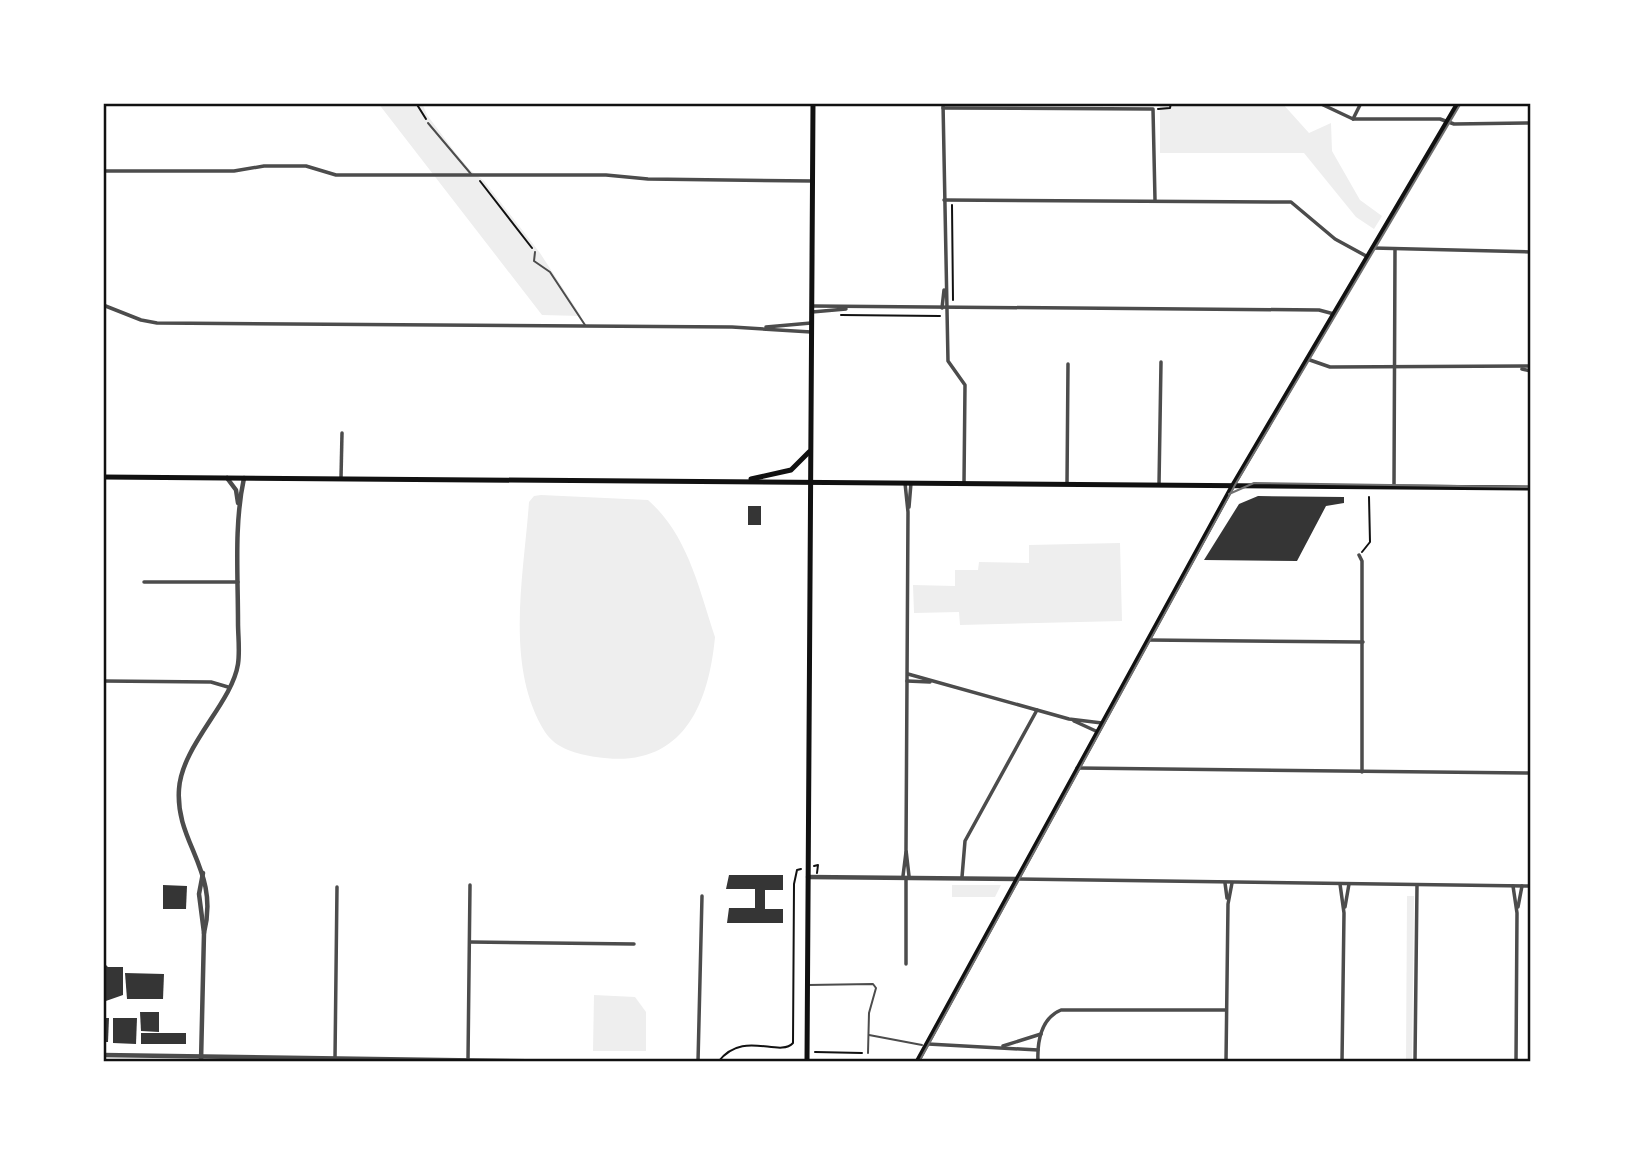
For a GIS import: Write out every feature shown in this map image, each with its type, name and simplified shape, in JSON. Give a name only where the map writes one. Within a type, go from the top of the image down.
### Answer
[{"type":"main road","points":[[807,1062],[813,103]]},
{"type":"main road","points":[[917,1062],[1233,485],[1458,103]]},
{"type":"main road","points":[[741,482],[791,470],[809,452]]},
{"type":"main road","points":[[103,477],[1531,488]]},
{"type":"street","points":[[1319,103],[1353,118],[1454,124],[1531,123]]},
{"type":"street","points":[[1353,118],[1361,103]]},
{"type":"street","points":[[942,308],[943,106],[1154,110],[1155,200]]},
{"type":"street","points":[[103,171],[234,171],[272,166],[306,166],[336,176],[606,175],[648,179],[813,181]]},
{"type":"street","points":[[944,200],[1290,202],[1335,239],[1368,257]]},
{"type":"street","points":[[1373,248],[1531,252]]},
{"type":"street","points":[[1394,487],[1395,249]]},
{"type":"street","points":[[944,282],[951,309],[948,363],[964,382],[965,390],[964,483]]},
{"type":"street","points":[[103,305],[141,320],[157,323],[761,328],[811,332]]},
{"type":"street","points":[[811,309],[1319,310],[1334,314]]},
{"type":"street","points":[[761,328],[811,323]]},
{"type":"street","points":[[1307,359],[1324,367],[1531,369]]},
{"type":"street","points":[[1159,485],[1161,362]]},
{"type":"street","points":[[1067,484],[1068,364]]},
{"type":"street","points":[[341,478],[342,433]]},
{"type":"street","points":[[228,478],[236,490],[239,508]]},
{"type":"street","points":[[201,1060],[204,933],[199,899],[203,872],[183,823],[179,787],[187,761],[238,665],[239,508],[244,478]]},
{"type":"street","points":[[906,964],[908,483]]},
{"type":"street","points":[[1359,555],[1363,561],[1362,772]]},
{"type":"street","points":[[144,582],[238,582]]},
{"type":"street","points":[[1148,640],[1363,642]]},
{"type":"street","points":[[907,674],[1069,719],[1098,732]]},
{"type":"street","points":[[103,681],[211,682],[228,687]]},
{"type":"street","points":[[907,681],[932,682]]},
{"type":"street","points":[[962,877],[965,841],[1037,710]]},
{"type":"street","points":[[1069,719],[1102,723]]},
{"type":"street","points":[[1077,768],[1529,774]]},
{"type":"street","points":[[808,877],[906,876],[1531,886]]},
{"type":"street","points":[[1225,883],[1228,904],[1226,1062]]},
{"type":"street","points":[[1228,904],[1232,883]]},
{"type":"street","points":[[1340,884],[1344,913],[1342,1062]]},
{"type":"street","points":[[1344,913],[1349,884]]},
{"type":"street","points":[[468,1061],[470,885]]},
{"type":"street","points":[[1415,1062],[1417,885]]},
{"type":"street","points":[[1513,886],[1517,913],[1516,1062]]},
{"type":"street","points":[[1517,913],[1522,886]]},
{"type":"street","points":[[335,1059],[337,887]]},
{"type":"street","points":[[698,1062],[702,896]]},
{"type":"street","points":[[470,942],[634,944]]},
{"type":"street","points":[[1038,1062],[1041,1034],[1051,1016],[1067,1008],[1226,1010]]},
{"type":"street","points":[[999,1047],[1041,1034]]},
{"type":"street","points":[[926,1045],[1038,1050]]},
{"type":"street","points":[[103,1055],[201,1060],[581,1062]]},
{"type":"lane","points":[[428,123],[471,175]]},
{"type":"lane","points":[[535,252],[534,261],[551,272],[585,326]]},
{"type":"lane","points":[[807,985],[873,984],[876,988],[869,1013],[868,1053]]},
{"type":"lane","points":[[868,1035],[926,1045]]},
{"type":"path","points":[[416,103],[428,123]]},
{"type":"path","points":[[1154,110],[1168,108],[1171,103]]},
{"type":"path","points":[[471,175],[491,192],[535,252]]},
{"type":"path","points":[[834,315],[943,316],[951,309],[952,204],[944,200]]},
{"type":"path","points":[[1359,555],[1370,542],[1369,496]]},
{"type":"path","points":[[718,1062],[729,1051],[756,1043],[780,1049],[793,1043],[794,884],[797,870]]},
{"type":"path","points":[[807,1052],[868,1053]]},
{"type":"shaded area","points":[[378,103],[422,103],[427,115],[455,152],[470,170],[484,181],[540,253],[581,316],[542,315]]},
{"type":"shaded area","points":[[1160,103],[1282,103],[1309,133],[1331,123],[1332,151],[1360,200],[1382,216],[1374,229],[1356,217],[1304,153],[1160,153]]},
{"type":"shaded area","points":[[534,496],[648,500],[662,514],[683,546],[715,637],[711,664],[696,711],[684,730],[668,744],[649,754],[625,759],[596,757],[568,750],[555,743],[545,732],[532,706],[524,678],[521,649],[521,589],[529,502]]},
{"type":"shaded area","points":[[1120,543],[1122,621],[960,625],[959,612],[914,613],[913,585],[955,586],[955,570],[978,570],[979,562],[1029,563],[1029,545]]},
{"type":"shaded area","points":[[952,885],[1001,885],[995,897],[952,897]]},
{"type":"shaded area","points":[[1407,896],[1414,896],[1412,1062],[1406,1062]]},
{"type":"shaded area","points":[[594,995],[635,997],[646,1012],[646,1051],[593,1051]]},
{"type":"building","points":[[1258,496],[1344,497],[1344,503],[1326,506],[1297,561],[1204,560],[1239,504]]},
{"type":"building","points":[[748,506],[761,506],[761,525],[748,525]]},
{"type":"building","points":[[729,875],[783,875],[783,890],[765,890],[765,909],[783,909],[783,923],[727,923],[729,908],[755,908],[755,889],[726,889]]},
{"type":"building","points":[[163,885],[187,886],[186,909],[163,909]]},
{"type":"building","points":[[103,962],[108,967],[123,967],[123,995],[103,1002]]},
{"type":"building","points":[[125,973],[164,974],[163,999],[127,999]]},
{"type":"building","points":[[140,1012],[159,1012],[159,1032],[141,1031]]},
{"type":"building","points":[[103,1018],[109,1018],[108,1042],[103,1042]]},
{"type":"building","points":[[113,1018],[137,1018],[136,1044],[113,1043]]},
{"type":"building","points":[[141,1033],[186,1033],[186,1044],[141,1044]]},
{"type":"tram line","points":[[919,1062],[1235,485],[1461,103]]},
{"type":"tram line","points":[[1229,494],[1254,483],[1531,487]]}]
